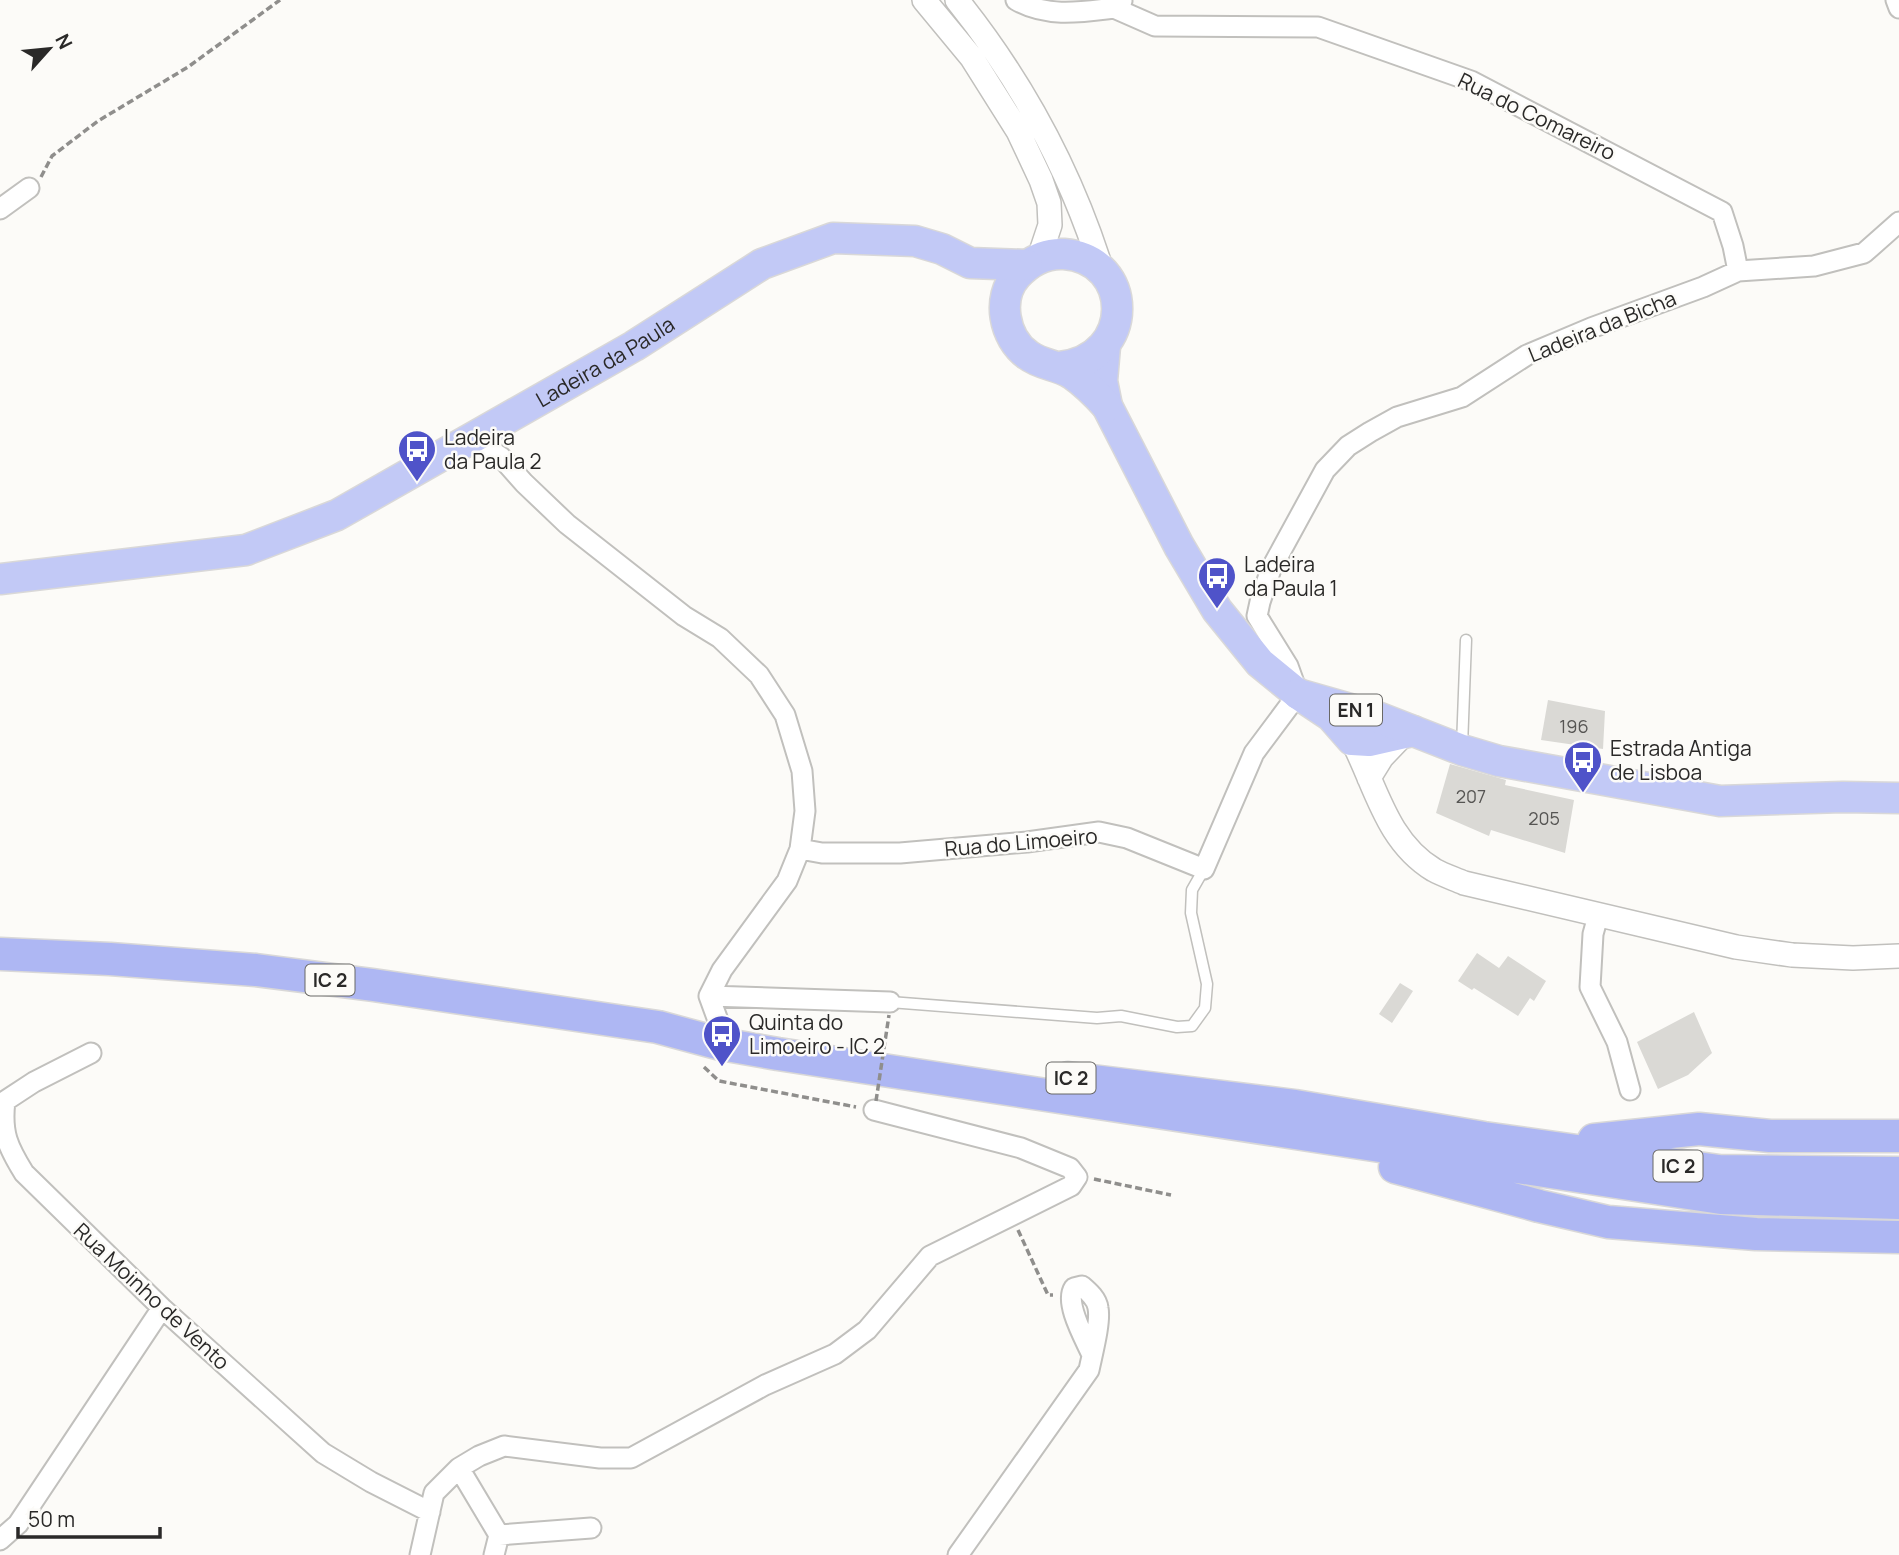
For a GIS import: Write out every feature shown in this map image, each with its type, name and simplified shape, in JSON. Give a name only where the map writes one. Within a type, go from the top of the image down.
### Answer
[{"type":"highway","name":"IC 2","points":[[0,954],[256,970],[550,1010],[657,1027],[732,1046],[1322,1139],[1721,1198],[1886,1188]]},
{"type":"highway","name":"IC 2","points":[[657,1027],[720,1026],[1032,1074],[1295,1106],[1484,1138],[1719,1171],[1886,1188]]},
{"type":"highway","points":[[1484,1138],[1532,1136],[1609,1139],[1699,1129],[1770,1136],[1899,1136]]},
{"type":"highway","points":[[1322,1139],[1394,1166],[1549,1209],[1608,1222],[1756,1234],[1899,1237]]},
{"type":"main road","name":"Ladeira da Paula","points":[[0,579],[246,550],[337,515],[634,346],[762,264],[833,238],[915,241],[942,249],[970,263]]},
{"type":"main road","points":[[1056,254],[1073,255],[1089,261],[1102,271],[1112,285],[1117,300],[1117,317],[1113,332],[1105,346],[1085,361],[1060,366],[1029,356],[1017,344],[1009,330],[1005,314],[987,279],[970,263],[1033,262],[1056,254]]},
{"type":"main road","points":[[1005,314],[1007,295],[1014,279],[1033,262]]},
{"type":"main road","name":"EN 1","points":[[1105,346],[1102,381],[1107,406]]},
{"type":"main road","name":"EN 1","points":[[1060,366],[1090,387],[1107,406],[1179,546],[1217,610],[1260,663],[1298,694],[1331,716],[1352,740],[1369,741],[1408,733]]},
{"type":"main road","name":"EN 1","points":[[1298,694],[1375,716],[1408,733],[1499,761],[1720,801],[1899,798]]},
{"type":"street","points":[[924,0],[972,58],[1018,131],[1041,180],[1049,203],[1050,225],[1033,262]]},
{"type":"street","points":[[957,0],[992,43],[1040,121],[1081,207],[1102,271]]},
{"type":"street","points":[[1016,0],[1027,7],[1068,13],[1118,4]]},
{"type":"street","points":[[1896,0],[1899,8]]},
{"type":"street","name":"Rua do Comareiro","points":[[1118,4],[1156,26],[1318,27],[1471,81],[1722,212],[1738,271]]},
{"type":"street","points":[[0,209],[29,188]]},
{"type":"street","points":[[1738,271],[1814,266],[1864,253],[1899,222]]},
{"type":"street","name":"Ladeira da Bicha","points":[[1298,694],[1288,666],[1257,617],[1260,602],[1271,569],[1325,470],[1348,446],[1397,417],[1462,397],[1527,355],[1738,271]]},
{"type":"street","points":[[471,438],[502,457],[524,483],[567,524],[684,616],[720,638],[759,676],[785,715],[802,771],[805,811],[800,849],[787,881],[767,912],[722,970],[709,996],[720,1026]]},
{"type":"street","points":[[1204,869],[1254,753],[1298,694]]},
{"type":"street","points":[[1375,716],[1357,729],[1352,740],[1383,814],[1406,848],[1434,870],[1464,883],[1736,947],[1792,955],[1853,958],[1899,956]]},
{"type":"street","points":[[1369,778],[1382,757],[1408,733]]},
{"type":"street","name":"Rua do Limoeiro","points":[[800,849],[822,853],[900,853],[1027,842],[1099,832],[1127,838],[1204,869]]},
{"type":"street","points":[[1598,916],[1593,934],[1590,987],[1617,1042],[1630,1090]]},
{"type":"street","points":[[709,996],[889,1008]]},
{"type":"street","name":"Rua Moinho de Vento","points":[[91,1053],[34,1082],[5,1101],[2,1122],[8,1147],[24,1173],[162,1308],[323,1453],[371,1482],[430,1512]]},
{"type":"street","points":[[420,1555],[434,1493],[459,1468],[479,1456],[504,1446],[600,1458],[631,1458],[765,1385],[835,1354],[867,1330],[930,1256],[1071,1186],[1077,1177],[1070,1168],[1021,1147],[875,1105]]},
{"type":"street","points":[[958,1555],[1089,1370],[1098,1308],[1092,1294],[1082,1286],[1074,1288],[1070,1294]]},
{"type":"street","points":[[0,1540],[18,1524],[162,1308]]},
{"type":"street","points":[[459,1468],[499,1535],[494,1555]]},
{"type":"street","points":[[499,1535],[591,1528]]},
{"type":"lane","points":[[1462,750],[1466,640]]},
{"type":"lane","points":[[889,1008],[1097,1018],[1121,1016],[1177,1027],[1192,1026],[1205,1008],[1207,984],[1191,913],[1192,890],[1204,869]]},
{"type":"path","points":[[29,188],[41,177],[52,156],[97,121],[188,66],[280,0]]},
{"type":"path","points":[[712,1067],[702,1065],[719,1081],[875,1105],[889,1008]]},
{"type":"path","points":[[1077,1177],[1171,1195]]},
{"type":"path","points":[[1012,1215],[1048,1295]]},
{"type":"building","points":[[1548,700],[1605,711],[1603,749],[1541,740]]},
{"type":"building","points":[[1450,764],[1506,780],[1505,785],[1574,800],[1565,853],[1491,830],[1489,836],[1436,813]]},
{"type":"building","points":[[1477,953],[1499,968],[1508,956],[1546,981],[1534,1001],[1530,998],[1518,1016],[1458,981]]},
{"type":"building","points":[[1400,983],[1413,991],[1392,1023],[1379,1014]]},
{"type":"building","points":[[1694,1012],[1712,1053],[1688,1075],[1658,1089],[1637,1042]]},
{"type":"place","name":"Ladeira da Paula 2","points":[[417,483]]},
{"type":"place","name":"Ladeira da Paula 1","points":[[1217,610]]},
{"type":"place","name":"Estrada Antiga de Lisboa","points":[[1583,794]]},
{"type":"place","name":"Quinta do Limoeiro - IC 2","points":[[722,1068]]}]
